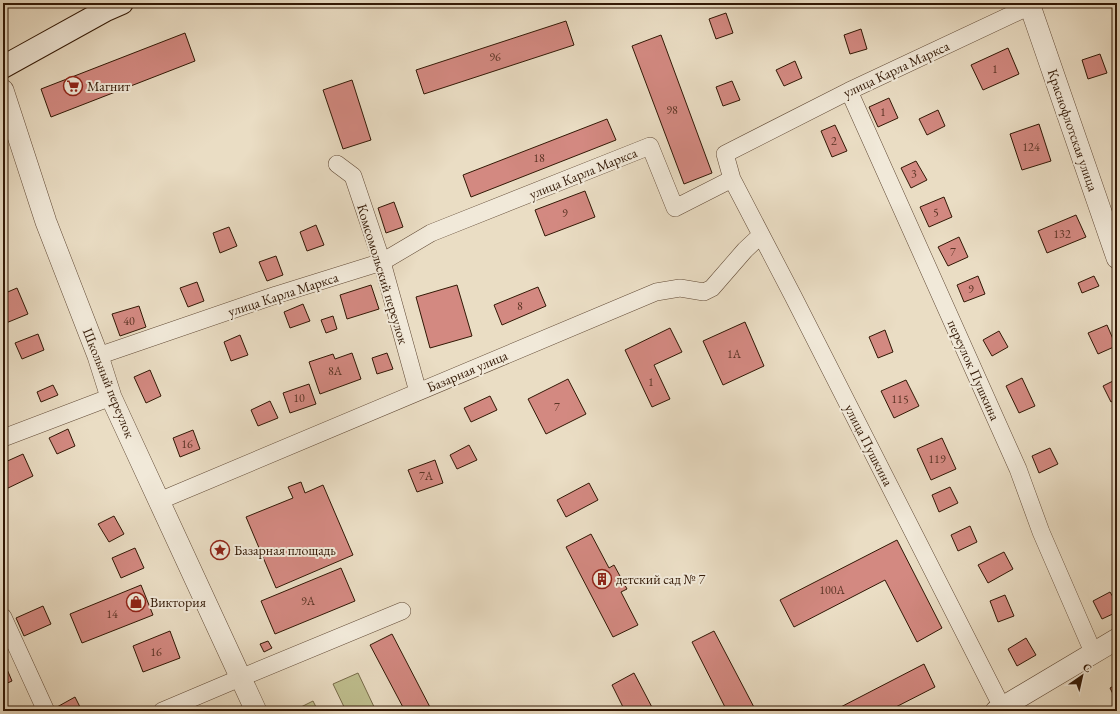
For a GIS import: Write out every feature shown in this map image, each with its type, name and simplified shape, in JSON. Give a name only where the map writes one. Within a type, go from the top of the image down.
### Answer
[{"type":"main road","points":[[3,67],[106,10],[122,3]]},
{"type":"street","name":"улица Карла Маркса","points":[[98,356],[276,295],[382,262],[431,233],[650,146],[675,208],[732,179],[725,154],[849,91],[1029,5]]},
{"type":"street","name":"Краснофлотская улица","points":[[1029,5],[1117,258]]},
{"type":"street","name":"Школьный переулок","points":[[3,90],[46,222],[98,356],[111,397],[256,711]]},
{"type":"street","name":"переулок Пушкина","points":[[849,91],[1018,469],[1041,532],[1093,652]]},
{"type":"street","name":"Комсомольский переулок","points":[[337,164],[353,176],[382,262],[418,392]]},
{"type":"street","name":"улица Пушкина","points":[[732,179],[1000,710]]},
{"type":"street","name":"Базарная улица","points":[[159,501],[656,292],[680,288],[704,292],[712,288],[730,266],[761,234]]},
{"type":"street","points":[[3,438],[111,397]]},
{"type":"street","points":[[162,711],[402,611]]},
{"type":"street","points":[[3,617],[46,711]]},
{"type":"street","points":[[1000,710],[1093,652],[1117,639]]},
{"type":"green space","points":[[358,673],[376,711],[346,711],[333,684]]},
{"type":"green space","points":[[313,701],[318,711],[293,711]]},
{"type":"building","points":[[970,3],[981,3],[971,6]]},
{"type":"building","points":[[726,13],[733,33],[716,39],[709,19]]},
{"type":"building","points":[[566,21],[574,45],[424,94],[416,70]]},
{"type":"building","points":[[861,29],[867,49],[850,54],[844,35]]},
{"type":"building","points":[[185,33],[195,61],[51,117],[41,89]]},
{"type":"building","points":[[661,35],[712,173],[684,184],[632,46]]},
{"type":"building","points":[[1008,48],[1019,74],[983,90],[971,65]]},
{"type":"building","points":[[1100,54],[1107,73],[1088,79],[1082,60]]},
{"type":"building","points":[[795,61],[802,78],[784,86],[776,70]]},
{"type":"building","points":[[352,80],[371,140],[343,149],[323,90]]},
{"type":"building","points":[[732,81],[740,100],[723,106],[716,87]]},
{"type":"building","points":[[889,98],[898,118],[878,127],[869,107]]},
{"type":"building","points":[[938,110],[945,126],[927,135],[919,119]]},
{"type":"building","points":[[607,119],[616,140],[471,197],[463,175]]},
{"type":"building","points":[[1039,124],[1051,161],[1022,170],[1010,134]]},
{"type":"building","points":[[835,125],[847,151],[832,157],[821,131]]},
{"type":"building","points":[[916,161],[927,180],[911,188],[901,168]]},
{"type":"building","points":[[585,191],[595,217],[545,236],[535,210]]},
{"type":"building","points":[[944,197],[952,217],[929,227],[920,207]]},
{"type":"building","points":[[394,202],[403,227],[386,233],[378,208]]},
{"type":"building","points":[[1076,215],[1086,237],[1047,253],[1038,231]]},
{"type":"building","points":[[316,225],[324,245],[307,251],[300,232]]},
{"type":"building","points":[[229,227],[237,246],[220,253],[213,233]]},
{"type":"building","points":[[959,237],[968,257],[948,266],[938,247]]},
{"type":"building","points":[[276,256],[283,275],[267,281],[259,262]]},
{"type":"building","points":[[978,276],[985,294],[964,302],[957,285]]},
{"type":"building","points":[[1094,276],[1099,286],[1082,293],[1078,283]]},
{"type":"building","points":[[197,282],[204,301],[188,307],[180,288]]},
{"type":"building","points":[[371,285],[379,309],[347,319],[340,295]]},
{"type":"building","points":[[457,285],[472,336],[430,348],[416,297]]},
{"type":"building","points":[[538,287],[546,306],[502,325],[494,305]]},
{"type":"building","points":[[17,288],[28,314],[6,323],[3,317],[3,294]]},
{"type":"building","points":[[303,304],[310,321],[290,328],[284,312]]},
{"type":"building","points":[[139,306],[146,327],[120,336],[112,314]]},
{"type":"building","points":[[333,316],[337,329],[326,333],[321,320]]},
{"type":"building","points":[[745,322],[764,366],[723,385],[703,341]]},
{"type":"building","points":[[1107,325],[1116,346],[1098,354],[1088,333]]},
{"type":"building","points":[[670,328],[682,352],[654,365],[670,399],[652,407],[625,350]]},
{"type":"building","points":[[885,330],[893,352],[878,358],[869,337]]},
{"type":"building","points":[[999,331],[1008,347],[992,356],[983,340]]},
{"type":"building","points":[[38,334],[44,350],[22,359],[15,343]]},
{"type":"building","points":[[240,335],[248,355],[231,361],[224,342]]},
{"type":"building","points":[[352,353],[361,379],[320,394],[309,362],[333,354],[335,359]]},
{"type":"building","points":[[387,353],[393,369],[377,374],[372,358]]},
{"type":"building","points":[[150,370],[161,396],[146,403],[134,377]]},
{"type":"building","points":[[1022,378],[1035,406],[1019,413],[1006,386]]},
{"type":"building","points":[[568,379],[586,414],[546,434],[528,399]]},
{"type":"building","points":[[1117,379],[1117,399],[1111,402],[1103,386]]},
{"type":"building","points":[[906,380],[919,406],[894,418],[881,391]]},
{"type":"building","points":[[309,384],[316,404],[290,413],[283,393]]},
{"type":"building","points":[[53,385],[58,395],[41,402],[37,392]]},
{"type":"building","points":[[490,396],[497,410],[471,422],[464,408]]},
{"type":"building","points":[[270,401],[278,418],[258,426],[251,410]]},
{"type":"building","points":[[68,429],[75,446],[57,454],[49,438]]},
{"type":"building","points":[[193,430],[200,449],[180,457],[173,438]]},
{"type":"building","points":[[942,438],[956,469],[931,480],[917,449]]},
{"type":"building","points":[[469,445],[477,460],[457,469],[450,455]]},
{"type":"building","points":[[1050,448],[1058,464],[1039,473],[1032,456]]},
{"type":"building","points":[[23,454],[33,476],[4,490],[3,463]]},
{"type":"building","points":[[435,460],[443,483],[417,492],[408,470]]},
{"type":"building","points":[[301,482],[305,493],[323,485],[353,555],[276,588],[246,517],[293,498],[288,487]]},
{"type":"building","points":[[589,483],[598,500],[566,517],[557,500]]},
{"type":"building","points":[[950,487],[958,503],[939,512],[932,495]]},
{"type":"building","points":[[114,516],[124,534],[109,542],[98,524]]},
{"type":"building","points":[[970,526],[977,542],[958,551],[951,535]]},
{"type":"building","name":"детский сад № 7","points":[[591,534],[609,568],[614,565],[627,589],[621,592],[638,625],[613,637],[566,547]]},
{"type":"building","points":[[897,540],[942,628],[917,642],[885,580],[794,627],[780,600]]},
{"type":"building","points":[[135,548],[144,568],[121,578],[112,558]]},
{"type":"building","points":[[1004,552],[1013,569],[988,583],[978,565]]},
{"type":"building","points":[[341,568],[355,601],[275,634],[261,601]]},
{"type":"building","points":[[141,585],[153,615],[82,643],[70,614]]},
{"type":"building","points":[[1110,592],[1117,604],[1117,612],[1102,619],[1093,601]]},
{"type":"building","points":[[1005,595],[1014,616],[998,622],[990,601]]},
{"type":"building","points":[[43,606],[51,624],[24,636],[16,618]]},
{"type":"building","points":[[170,631],[180,658],[143,672],[133,646]]},
{"type":"building","points":[[714,631],[756,711],[727,711],[692,642]]},
{"type":"building","points":[[392,634],[432,711],[405,711],[370,645]]},
{"type":"building","points":[[1026,638],[1036,655],[1017,666],[1008,649]]},
{"type":"building","points":[[268,641],[272,648],[264,652],[260,644]]},
{"type":"building","points":[[924,664],[935,687],[888,711],[833,711]]},
{"type":"building","points":[[6,667],[12,681],[3,685],[3,668]]},
{"type":"building","points":[[634,673],[654,711],[625,711],[612,685]]},
{"type":"building","points":[[1117,684],[1117,702],[1110,688]]},
{"type":"building","points":[[75,697],[82,711],[59,711],[57,707]]},
{"type":"place","name":"Магнит","points":[[73,86]]},
{"type":"place","name":"Базарная площадь","points":[[220,550]]},
{"type":"place","name":"детский сад № 7","points":[[602,579]]},
{"type":"place","name":"Виктория","points":[[136,602]]}]
